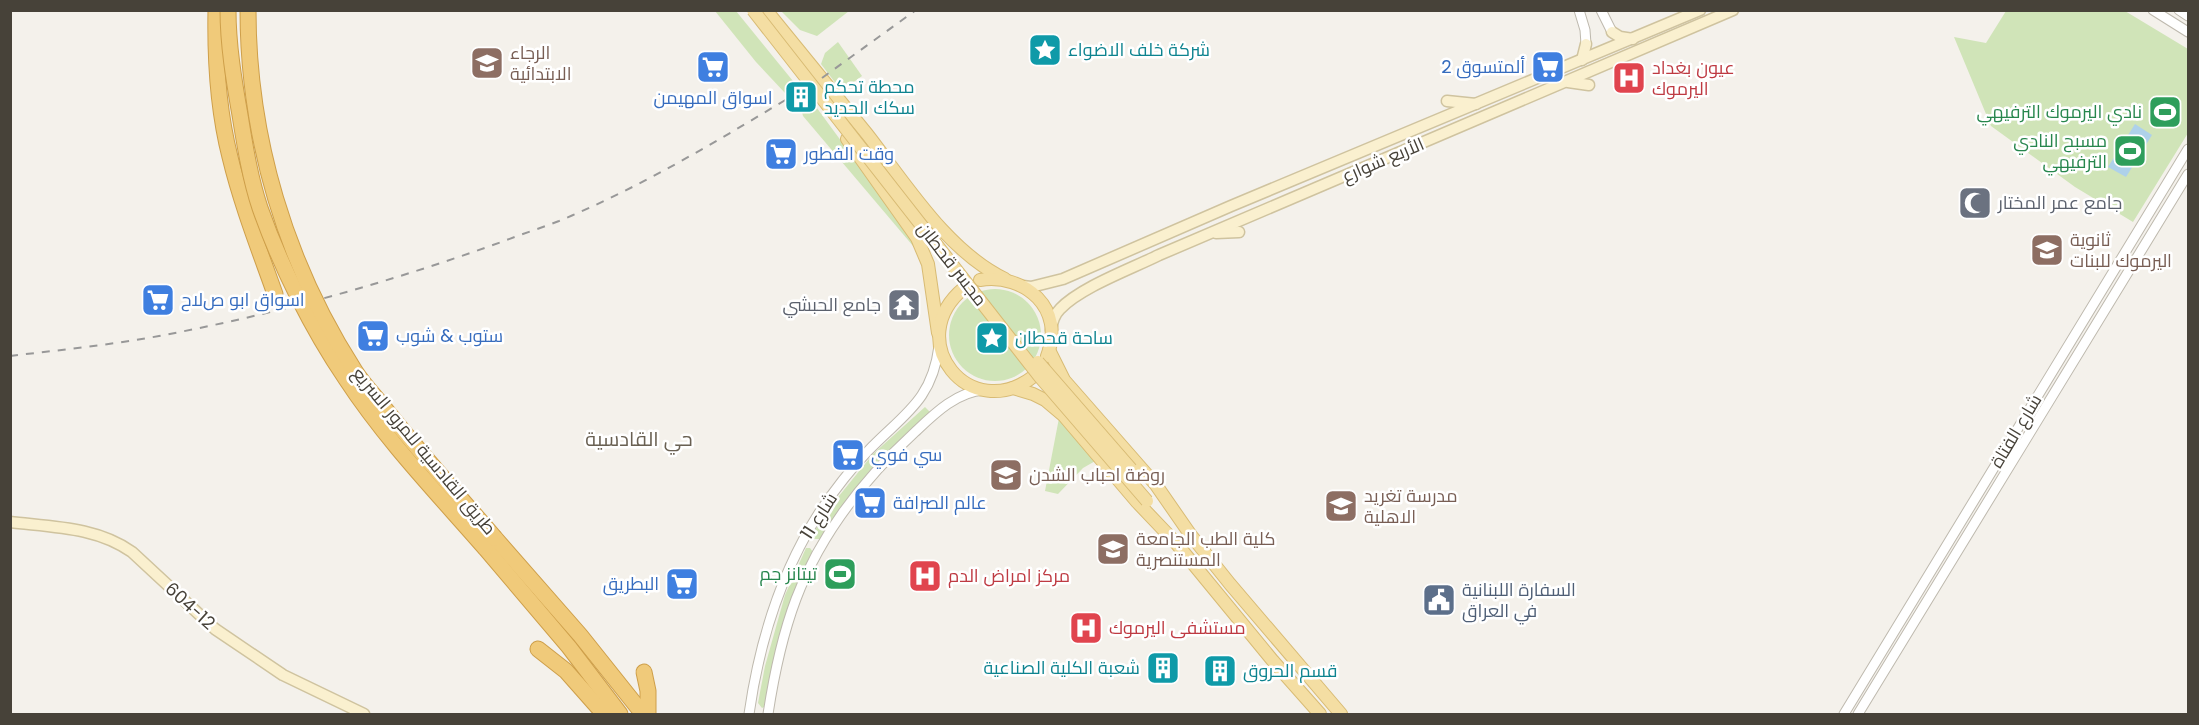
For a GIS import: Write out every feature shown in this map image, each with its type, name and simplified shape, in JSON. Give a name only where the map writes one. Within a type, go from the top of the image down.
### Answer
[{"type":"highway","points":[[216,10],[215,41],[219,90],[230,158],[275,294]]},
{"type":"highway","name":"طريق القادسية للمرور السريع","points":[[228,10],[235,86],[260,207],[288,274],[313,325],[346,380],[394,444],[568,647],[620,714]]},
{"type":"highway","name":"طريق القادسية للمرور السريع","points":[[248,10],[251,82],[263,149],[276,203],[302,273],[328,323],[356,372],[405,434],[580,635],[645,714]]},
{"type":"highway","points":[[538,649],[566,671],[604,714]]},
{"type":"highway","points":[[644,672],[648,691],[645,714]]},
{"type":"main road","points":[[746,10],[853,146],[917,238],[928,264],[939,346],[945,362],[955,375],[968,385],[984,390],[999,391],[1013,388],[1034,376]]},
{"type":"main road","name":"مجسر قحطان","points":[[753,10],[1040,377],[1150,498],[1190,534]]},
{"type":"main road","name":"مجسر قحطان","points":[[759,10],[882,162],[1031,353],[1150,498],[1176,543]]},
{"type":"main road","points":[[766,10],[935,220],[963,250],[986,269],[1023,286],[1040,300],[1051,331],[1049,350],[1044,362]]},
{"type":"main road","name":"الأربع شوارع","points":[[1023,286],[1030,287],[1063,279],[1231,206],[1700,10]]},
{"type":"main road","name":"الأربع شوارع","points":[[1051,331],[1054,318],[1060,310],[1080,294],[1209,233],[1422,149],[1518,102],[1733,10]]},
{"type":"main road","points":[[1612,32],[1620,37],[1634,39]]},
{"type":"main road","points":[[1582,60],[1586,44]]},
{"type":"main road","points":[[1532,81],[1530,89],[1535,95]]},
{"type":"main road","points":[[1568,82],[1589,85]]},
{"type":"main road","points":[[1513,89],[1518,95],[1518,102]]},
{"type":"main road","points":[[1447,101],[1477,104]]},
{"type":"main road","points":[[1214,203],[1231,206]]},
{"type":"main road","points":[[1209,233],[1239,232]]},
{"type":"main road","points":[[980,280],[1005,279]]},
{"type":"main road","points":[[938,333],[940,319],[946,307],[964,288]]},
{"type":"main road","points":[[1049,350],[1064,380],[1164,495],[1190,534],[1235,592],[1341,714]]},
{"type":"main road","points":[[1013,388],[1033,394],[1056,408],[1137,502],[1176,543],[1273,661],[1320,714]]},
{"type":"main road","name":"604-12","points":[[10,522],[84,530],[119,543],[132,552],[216,629],[283,675],[364,714]]},
{"type":"street","points":[[1579,10],[1585,30],[1586,44]]},
{"type":"street","points":[[1601,10],[1612,32]]},
{"type":"street","points":[[2153,10],[2188,32]]},
{"type":"street","points":[[2179,10],[2188,16]]},
{"type":"street","name":"شارع الفتاة","points":[[1844,714],[2188,149]]},
{"type":"street","points":[[2173,175],[2186,179]]},
{"type":"street","name":"شارع الفتاة","points":[[1858,714],[2186,179]]},
{"type":"street","name":"شارع 11","points":[[749,714],[755,670],[768,626],[783,582],[804,539],[856,464],[920,400],[932,379],[939,346]]},
{"type":"street","name":"شارع 11","points":[[768,714],[783,639],[793,608],[821,549],[840,518],[869,480],[899,447],[945,406],[958,398],[984,390]]},
{"type":"street","points":[[1974,501],[1985,508]]},
{"type":"street","points":[[804,539],[821,549]]},
{"type":"green space","points":[[715,11],[736,11],[797,86],[785,93],[756,62]]},
{"type":"green space","points":[[781,11],[849,11],[817,36],[800,30]]},
{"type":"green space","name":"نادي اليرموك الترفيهي","points":[[2006,11],[2125,11],[2188,49],[2188,133],[2133,222],[2075,187],[1991,126],[1954,37],[1986,43]]},
{"type":"green space","points":[[838,42],[862,76],[844,87],[837,85],[821,64],[825,53]]},
{"type":"green space","points":[[811,100],[908,232],[919,253],[803,116],[801,108]]},
{"type":"green space","points":[[995,289],[1012,293],[1027,303],[1037,318],[1041,335],[1037,352],[1027,367],[1012,377],[995,381],[978,377],[963,367],[953,352],[949,335],[953,318],[963,303],[978,293]]},
{"type":"green space","points":[[925,407],[930,412],[864,479],[836,514],[820,539],[814,539],[813,533],[873,454]]},
{"type":"green space","points":[[1059,418],[1097,460],[1083,468],[1058,494],[1045,491]]},
{"type":"green space","points":[[806,548],[810,548],[813,552],[766,706],[762,708],[758,703],[765,666],[785,595]]},
{"type":"water","name":"مسبح النادي الترفيهي","points":[[2135,124],[2152,135],[2126,177],[2108,167]]},
{"type":"railway","points":[[822,78],[916,10]]},
{"type":"railway","points":[[10,356],[141,339],[247,318],[333,296],[462,256],[559,221],[623,192],[807,87]]},
{"type":"place","name":"شركة خلف الاضواء","points":[[1045,50]]},
{"type":"place","name":"الرجاء الابتدائية","points":[[487,63]]},
{"type":"place","name":"اسواق المهيمن","points":[[713,67]]},
{"type":"place","name":"ألمتسوق 2","points":[[1548,67]]},
{"type":"place","name":"عيون بغداد اليرموك","points":[[1629,78]]},
{"type":"place","name":"محطة تحكم سكك الحديد","points":[[801,97]]},
{"type":"place","name":"نادي اليرموك الترفيهي","points":[[2165,112]]},
{"type":"place","name":"مسبح النادي الترفيهي","points":[[2130,151]]},
{"type":"place","name":"وقت الفطور","points":[[781,154]]},
{"type":"place","name":"جامع عمر المختار","points":[[1975,203]]},
{"type":"place","name":"ثانوية اليرموك للبنات","points":[[2047,250]]},
{"type":"place","name":"اسواق ابو صﻻح","points":[[158,300]]},
{"type":"place","name":"جامع الحبشي","points":[[904,305]]},
{"type":"place","name":"ستوب & شوب","points":[[373,336]]},
{"type":"place","name":"ساحة قحطان","points":[[992,338]]},
{"type":"place","name":"سي فوي","points":[[848,455]]},
{"type":"place","name":"روضة احباب الشدن","points":[[1006,475]]},
{"type":"place","name":"عالم الصرافة","points":[[870,503]]},
{"type":"place","name":"مدرسة تغريد الاهلية","points":[[1341,506]]},
{"type":"place","name":"كلية الطب الجامعة المستنصرية","points":[[1113,549]]},
{"type":"place","name":"تيتانز جم","points":[[840,574]]},
{"type":"place","name":"مركز امراض الدم","points":[[925,576]]},
{"type":"place","name":"البطريق","points":[[682,584]]},
{"type":"place","name":"السفارة اللبنانية في العراق","points":[[1439,600]]},
{"type":"place","name":"مستشفى اليرموك","points":[[1086,628]]},
{"type":"place","name":"شعبة الكلية الصناعية","points":[[1163,668]]},
{"type":"place","name":"قسم الحروق","points":[[1220,671]]},
{"type":"district","name":"حي القادسية","points":[[639,439]]}]
